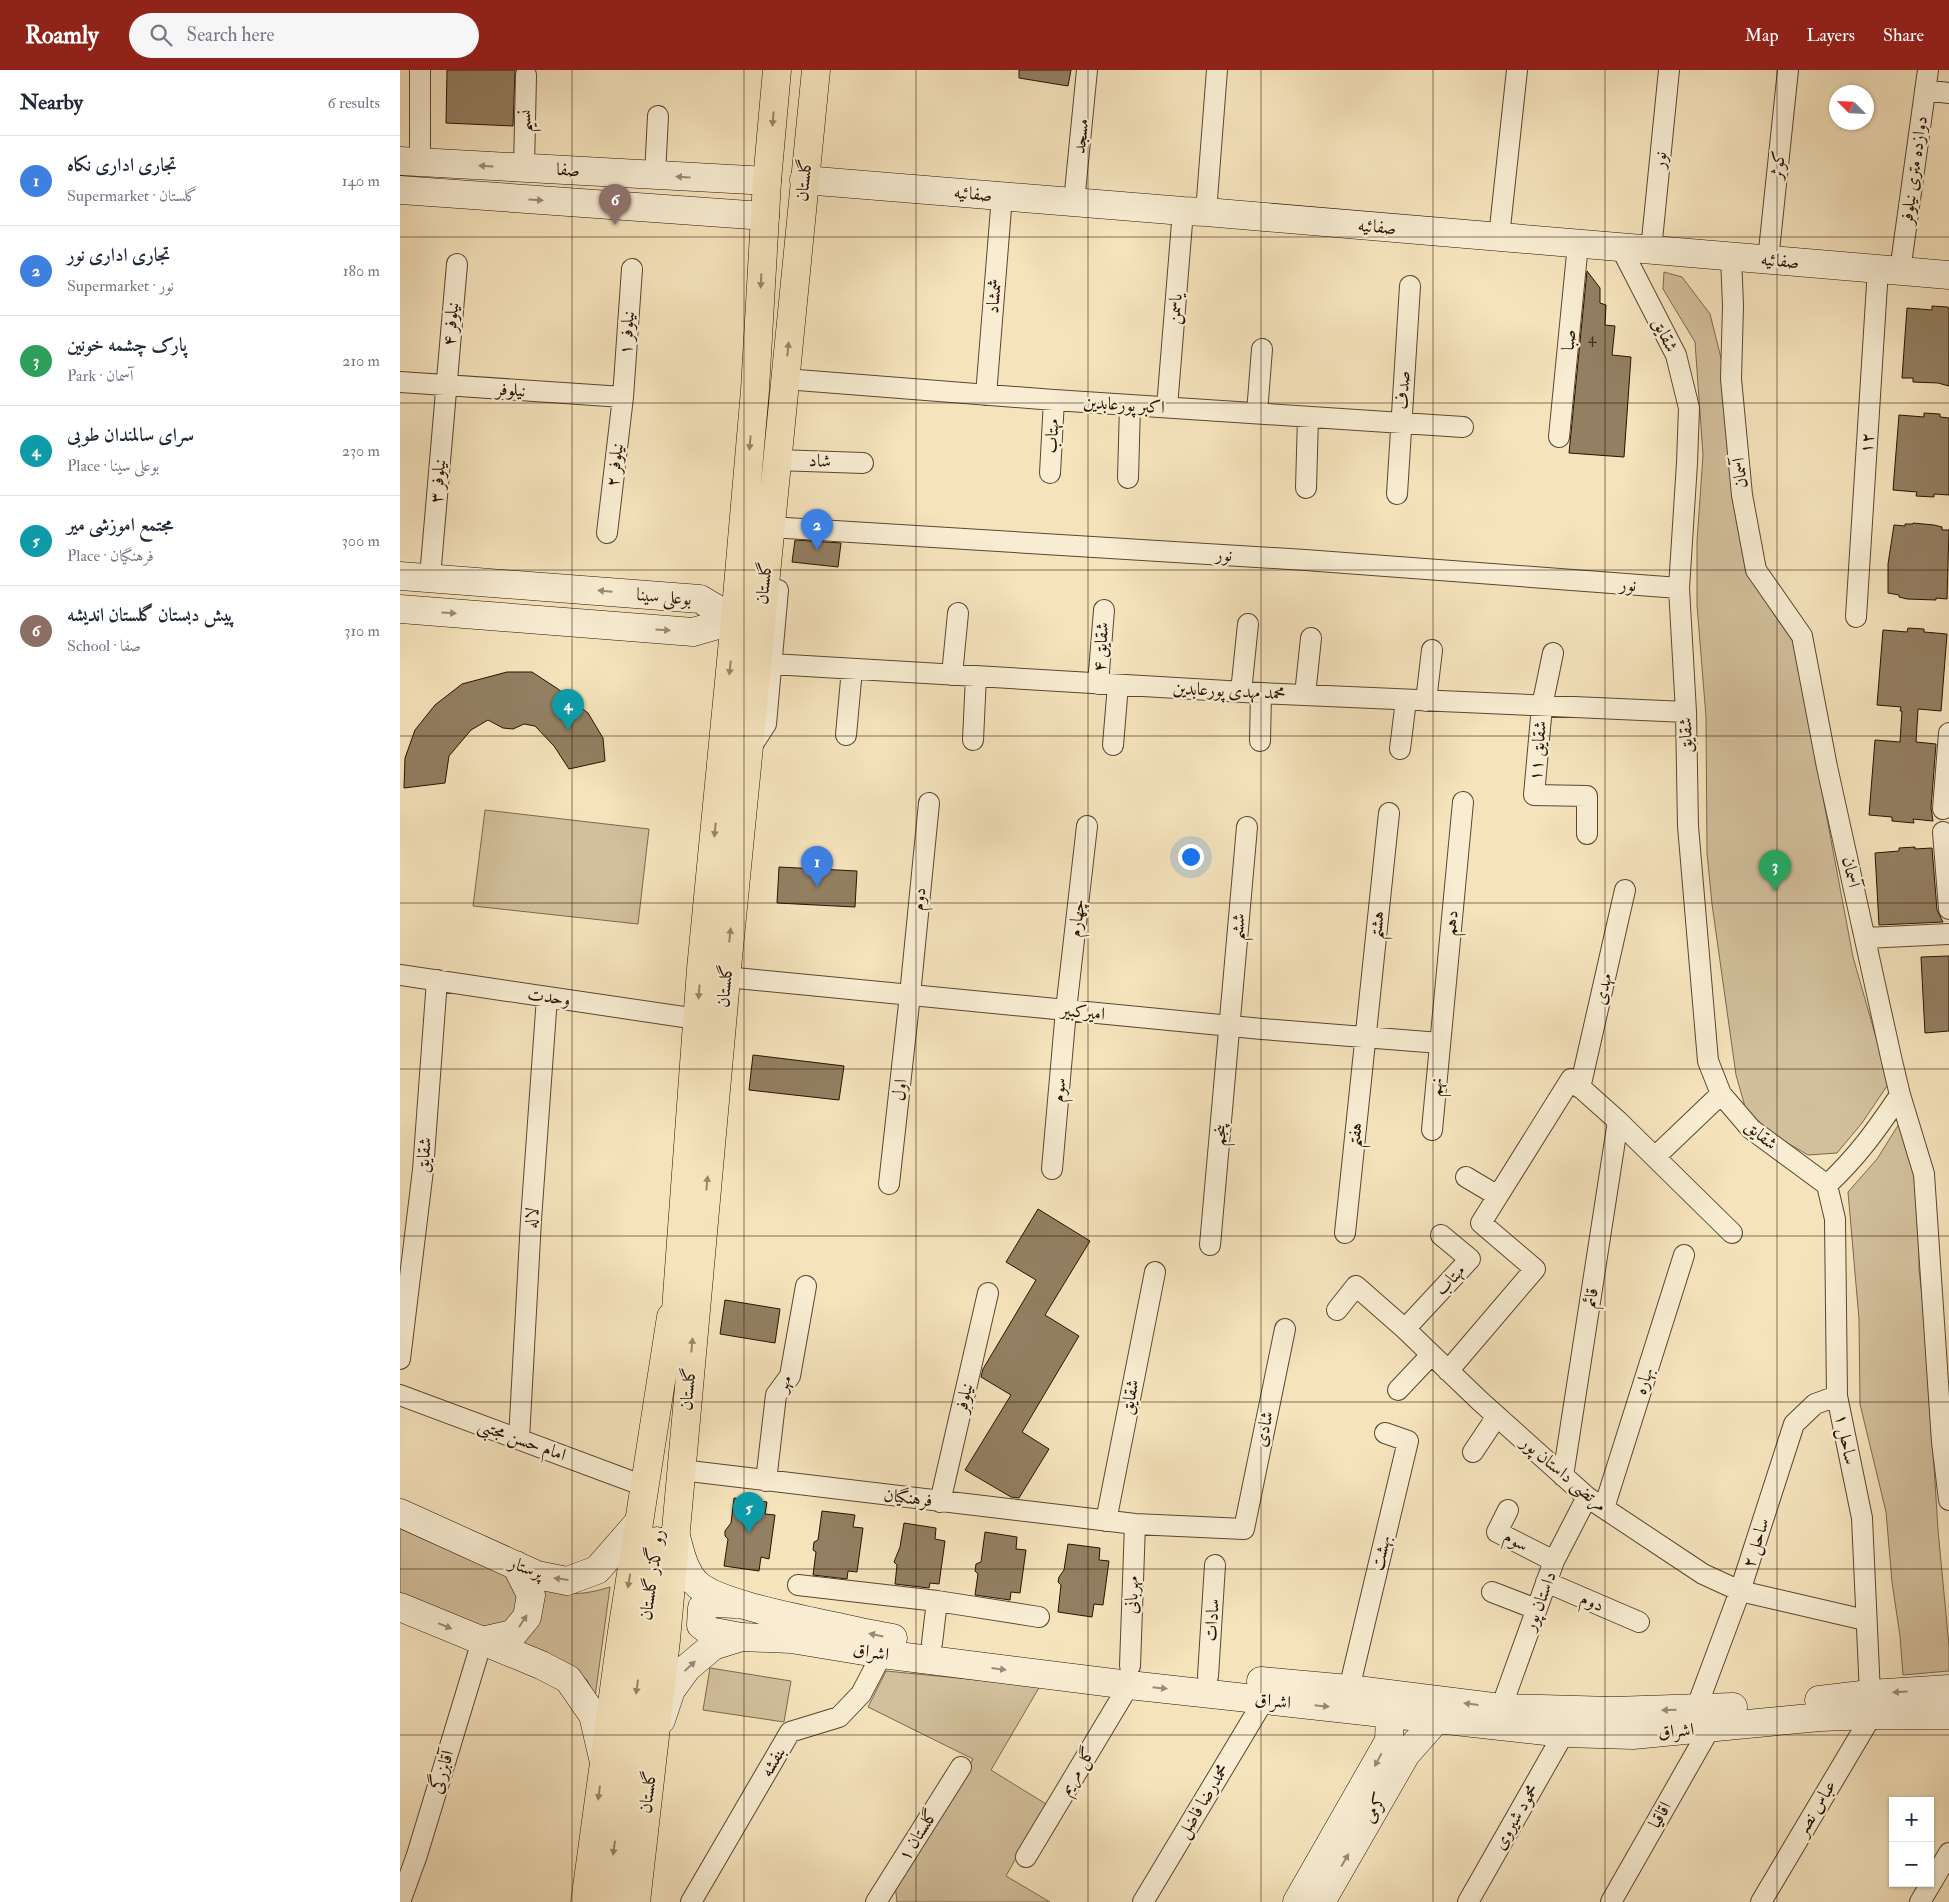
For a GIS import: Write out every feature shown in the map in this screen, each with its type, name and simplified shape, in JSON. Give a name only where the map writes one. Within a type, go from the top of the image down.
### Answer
[{"type":"main road","name":"گلستان","points":[[636,1902],[675,1533],[748,753],[748,621],[755,390],[767,182],[778,70]]},
{"type":"main road","name":"گلستان","points":[[680,1256],[698,1019],[748,621],[767,554],[816,70]]},
{"type":"main road","name":"صفا","points":[[410,162],[767,182]]},
{"type":"main road","points":[[724,180],[731,183],[736,189],[738,196],[732,210],[725,213]]},
{"type":"main road","name":"صفائیه","points":[[804,180],[1949,274]]},
{"type":"main road","name":"صفا","points":[[400,190],[765,216]]},
{"type":"main road","name":"بوعلی سینا","points":[[400,576],[700,599],[748,621]]},
{"type":"main road","name":"بوعلی سینا","points":[[400,609],[693,632],[748,621]]},
{"type":"main road","points":[[600,1899],[604,1758],[638,1523],[680,1256]]},
{"type":"main road","name":"رو گذر گلستان","points":[[600,1899],[663,1500],[680,1256]]},
{"type":"main road","name":"پرستار","points":[[400,1513],[538,1575],[567,1581],[597,1570],[638,1523]]},
{"type":"main road","name":"اشراق","points":[[675,1533],[683,1560],[690,1575],[698,1585],[710,1593],[744,1605],[887,1637],[1129,1675],[1264,1700],[1564,1733],[1633,1734],[1703,1719]]},
{"type":"main road","points":[[482,1641],[513,1634],[527,1617],[531,1595],[516,1565]]},
{"type":"main road","points":[[742,1637],[709,1631],[701,1625],[702,1608],[715,1603],[744,1605]]},
{"type":"main road","points":[[400,1607],[541,1665],[568,1679],[593,1715],[604,1758]]},
{"type":"main road","name":"اشراق","points":[[654,1740],[671,1690],[687,1668],[713,1646],[742,1637],[791,1639],[882,1654],[1129,1675],[1208,1676],[1349,1689],[1501,1708],[1613,1711],[1703,1719],[1820,1717],[1871,1704],[1949,1689]]},
{"type":"main road","name":"اشراق","points":[[1871,1704],[1949,1715]]},
{"type":"main road","name":"کرمی","points":[[1297,1902],[1388,1740],[1390,1714]]},
{"type":"main road","name":"کرمی","points":[[1321,1902],[1406,1754],[1437,1719]]},
{"type":"street","points":[[410,162],[420,70]]},
{"type":"street","name":"مسجد","points":[[1074,202],[1087,70]]},
{"type":"street","name":"یاسمن","points":[[1167,408],[1194,211],[1217,70]]},
{"type":"street","points":[[1499,237],[1517,70]]},
{"type":"street","name":"نور","points":[[1652,250],[1669,70]]},
{"type":"street","name":"کوثر","points":[[1768,260],[1788,70]]},
{"type":"street","name":"دوازده متری نیلوفر","points":[[1889,270],[1928,70]]},
{"type":"street","name":"نسیم","points":[[524,168],[526,75]]},
{"type":"street","points":[[1925,90],[1949,93]]},
{"type":"street","points":[[655,175],[658,116]]},
{"type":"street","name":"شمشاد","points":[[986,395],[1002,196]]},
{"type":"street","name":"صبا","points":[[1559,436],[1578,244]]},
{"type":"street","name":"شقایق","points":[[1621,248],[1676,355],[1689,408],[1678,588],[1686,712],[1688,826],[1708,1060],[1721,1094],[1751,1129],[1827,1185]]},
{"type":"street","name":"آسمان","points":[[1731,256],[1733,306],[1731,379],[1742,495],[1756,570],[1802,636],[1827,767],[1900,1094],[1924,1174],[1942,1442],[1949,1500]]},
{"type":"street","name":"نیلوفر ۴","points":[[446,385],[457,264]]},
{"type":"street","name":"نیلوفر ۱","points":[[623,397],[632,270]]},
{"type":"street","name":"۱۲","points":[[1856,617],[1889,270]]},
{"type":"street","name":"صدف","points":[[1397,494],[1410,286]]},
{"type":"street","points":[[1257,413],[1262,349]]},
{"type":"street","name":"اکبر پورعابدین","points":[[784,379],[1167,408],[1463,427]]},
{"type":"street","name":"نیلوفر","points":[[400,382],[623,397]]},
{"type":"street","name":"نیلوفر ۳","points":[[430,577],[446,385]]},
{"type":"street","name":"نیلوفر ۲","points":[[607,533],[623,397]]},
{"type":"street","name":"مهتاب","points":[[1050,472],[1054,400]]},
{"type":"street","points":[[1128,478],[1130,405]]},
{"type":"street","points":[[1306,488],[1308,417]]},
{"type":"street","name":"شاد","points":[[777,460],[863,463]]},
{"type":"street","name":"نور","points":[[770,527],[1305,560],[1678,588]]},
{"type":"street","points":[[748,753],[766,724],[772,664],[779,578],[767,554]]},
{"type":"street","name":"شقایق ۴","points":[[1104,610],[1113,745]]},
{"type":"street","points":[[952,675],[958,613]]},
{"type":"street","points":[[1241,692],[1248,624]]},
{"type":"street","points":[[1305,695],[1311,638]]},
{"type":"street","points":[[1426,701],[1432,650]]},
{"type":"street","points":[[1542,706],[1553,653]]},
{"type":"street","name":"محمد مهدی پورعابدین","points":[[772,664],[1241,692],[1686,712]]},
{"type":"street","points":[[846,735],[852,669]]},
{"type":"street","points":[[973,740],[976,676]]},
{"type":"street","points":[[1260,741],[1261,693]]},
{"type":"street","points":[[1400,748],[1406,700]]},
{"type":"street","name":"شقایق ۱۱","points":[[1542,706],[1534,795],[1587,796],[1587,834]]},
{"type":"street","points":[[1943,810],[1949,733]]},
{"type":"street","name":"دهم","points":[[1440,1043],[1463,802]]},
{"type":"street","name":"دوم","points":[[910,995],[929,803]]},
{"type":"street","name":"هشتم","points":[[1365,1037],[1389,814]]},
{"type":"street","name":"چهارم","points":[[1066,1010],[1087,826]]},
{"type":"street","name":"ششم","points":[[1230,1026],[1247,827]]},
{"type":"street","points":[[1943,832],[1949,909]]},
{"type":"street","name":"مهدی","points":[[1580,1088],[1625,890]]},
{"type":"street","points":[[1865,938],[1949,934]]},
{"type":"street","name":"وحدت","points":[[400,975],[698,1019]]},
{"type":"street","name":"امیرکبیر","points":[[726,978],[1230,1026],[1440,1043]]},
{"type":"street","name":"شقایق","points":[[400,1359],[423,1170],[437,980]]},
{"type":"street","name":"اول","points":[[889,1184],[910,995]]},
{"type":"street","name":"لاله","points":[[519,1439],[531,1220],[547,997]]},
{"type":"street","name":"سوم","points":[[1052,1169],[1066,1010]]},
{"type":"street","name":"پنجم","points":[[1210,1245],[1230,1026]]},
{"type":"street","name":"هفتم","points":[[1345,1233],[1365,1037]]},
{"type":"street","name":"نهم","points":[[1432,1130],[1440,1043]]},
{"type":"street","points":[[1448,1371],[1535,1269],[1481,1223],[1571,1080],[1618,1121],[1732,1233]]},
{"type":"street","points":[[1655,1157],[1721,1094]]},
{"type":"street","points":[[1827,1185],[1869,1140],[1900,1094]]},
{"type":"street","name":"قائم","points":[[1563,1476],[1618,1121]]},
{"type":"street","points":[[1466,1177],[1498,1196]]},
{"type":"street","name":"ساحل ۱","points":[[1827,1185],[1835,1219],[1837,1396],[1862,1518],[1865,1620],[1871,1704]]},
{"type":"street","name":"مهتاب","points":[[1405,1329],[1470,1259],[1441,1234]]},
{"type":"street","name":"بهاره","points":[[1596,1503],[1684,1255]]},
{"type":"street","name":"شقایق","points":[[1106,1521],[1155,1272]]},
{"type":"street","name":"مهر","points":[[766,1481],[776,1395],[790,1376],[806,1286]]},
{"type":"street","name":"مرتضی داستان پور","points":[[1337,1310],[1356,1286],[1563,1476],[1596,1503],[1703,1574],[1740,1591],[1865,1620]]},
{"type":"street","name":"نیلوفر","points":[[940,1502],[988,1293]]},
{"type":"street","name":"شادی","points":[[1244,1529],[1285,1328]]},
{"type":"street","points":[[1398,1390],[1432,1355]]},
{"type":"street","name":"امام حسن مجتبی","points":[[400,1395],[644,1486]]},
{"type":"street","name":"ساحل ۲","points":[[1703,1719],[1740,1591],[1794,1424],[1815,1404],[1837,1396]]},
{"type":"street","points":[[1473,1452],[1497,1416]]},
{"type":"street","name":"بهشت","points":[[1349,1689],[1408,1442],[1385,1432]]},
{"type":"street","name":"فرهنگیان","points":[[681,1470],[1106,1521],[1244,1529]]},
{"type":"street","name":"داستان پور","points":[[1501,1708],[1554,1561],[1596,1503]]},
{"type":"street","name":"سوم","points":[[1508,1510],[1497,1532],[1554,1561]]},
{"type":"street","name":"مهربانی","points":[[1129,1675],[1135,1524]]},
{"type":"street","name":"سادات","points":[[1208,1676],[1215,1565]]},
{"type":"street","name":"دوم","points":[[1546,1582],[1638,1622]]},
{"type":"street","points":[[798,1585],[937,1601],[1039,1617]]},
{"type":"street","points":[[1492,1592],[1536,1609]]},
{"type":"street","points":[[932,1644],[937,1601]]},
{"type":"street","name":"آقابزرگی","points":[[400,1902],[404,1880],[482,1641]]},
{"type":"street","name":"بنفشه","points":[[691,1902],[790,1732],[839,1716],[861,1694],[882,1654]]},
{"type":"street","name":"گل مریم","points":[[1026,1857],[1129,1675]]},
{"type":"street","name":"محمدرضا فاضل","points":[[1143,1902],[1264,1700]]},
{"type":"street","name":"عباس نصر","points":[[1761,1902],[1871,1704]]},
{"type":"street","name":"اقاقیا","points":[[1611,1902],[1703,1719]]},
{"type":"street","name":"محمود شیروی","points":[[1468,1902],[1564,1733]]},
{"type":"street","name":"گلستان ۱","points":[[876,1902],[961,1767]]},
{"type":"street","points":[[1920,1902],[1949,1853]]},
{"type":"shaded area","points":[[1664,272],[1682,277],[1710,314],[1722,362],[1746,573],[1794,643],[1853,957],[1889,1083],[1862,1123],[1837,1153],[1808,1155],[1774,1135],[1746,1110],[1736,1075],[1712,904],[1707,853],[1706,717],[1697,605],[1697,542],[1703,455],[1695,342],[1663,289]]},
{"type":"shaded area","points":[[485,810],[649,829],[638,924],[473,906]]},
{"type":"shaded area","points":[[1899,1124],[1915,1179],[1919,1213],[1919,1270],[1925,1321],[1938,1530],[1949,1646],[1949,1671],[1903,1675],[1886,1512],[1860,1404],[1859,1319],[1848,1192],[1877,1159]]},
{"type":"shaded area","points":[[400,1523],[500,1569],[514,1585],[517,1596],[515,1609],[506,1623],[477,1631],[400,1596]]},
{"type":"shaded area","points":[[610,1587],[595,1697],[587,1680],[568,1665],[512,1645],[533,1628],[540,1616],[542,1599],[540,1588],[575,1594]]},
{"type":"shaded area","points":[[710,1668],[791,1681],[784,1722],[703,1710]]},
{"type":"shaded area","points":[[886,1671],[1040,1686],[991,1770],[1046,1804],[1006,1876],[1050,1902],[897,1902],[895,1884],[973,1759],[868,1707]]},
{"type":"building","points":[[447,70],[515,70],[513,126],[446,123]]},
{"type":"building","points":[[1019,70],[1071,70],[1068,86],[1019,78]]},
{"type":"building","points":[[1587,271],[1600,288],[1600,303],[1606,305],[1605,325],[1615,326],[1612,355],[1631,357],[1624,457],[1569,453]]},
{"type":"building","points":[[1932,306],[1948,307],[1949,310],[1949,386],[1938,383],[1913,382],[1913,378],[1902,378],[1907,308],[1932,310]]},
{"type":"building","points":[[1924,413],[1940,414],[1940,417],[1949,418],[1949,495],[1934,494],[1934,497],[1916,496],[1917,492],[1893,490],[1899,415],[1924,417]]},
{"type":"building","points":[[1905,524],[1934,525],[1942,527],[1942,530],[1949,530],[1947,599],[1907,599],[1888,593],[1888,564],[1894,525],[1905,526]]},
{"type":"building","points":[[795,540],[841,543],[838,567],[792,562]]},
{"type":"building","points":[[1908,628],[1924,629],[1924,632],[1947,634],[1941,711],[1918,709],[1916,742],[1936,744],[1931,808],[1933,821],[1913,819],[1914,823],[1892,821],[1892,817],[1869,815],[1875,740],[1900,742],[1901,707],[1877,705],[1883,630],[1907,632]]},
{"type":"building","points":[[507,672],[532,672],[558,689],[588,713],[603,738],[605,761],[569,769],[554,746],[535,726],[524,724],[513,729],[503,728],[488,720],[471,730],[449,756],[445,783],[404,788],[405,758],[415,730],[435,705],[462,684]]},
{"type":"building","points":[[1915,847],[1915,849],[1932,848],[1937,910],[1943,922],[1879,925],[1875,853],[1899,851],[1899,848]]},
{"type":"building","points":[[779,867],[857,871],[855,907],[777,903]]},
{"type":"building","points":[[1949,956],[1949,1031],[1925,1033],[1921,957]]},
{"type":"building","points":[[753,1055],[844,1066],[839,1100],[749,1090]]},
{"type":"building","points":[[1038,1209],[1090,1241],[1045,1315],[1079,1336],[1022,1432],[1049,1449],[1019,1498],[1011,1497],[965,1470],[1011,1395],[981,1377],[983,1369],[1036,1280],[1006,1262]]},
{"type":"building","points":[[725,1300],[780,1309],[775,1343],[720,1334]]},
{"type":"building","points":[[734,1498],[767,1502],[765,1514],[775,1515],[769,1559],[761,1557],[759,1571],[724,1566],[728,1539],[725,1536],[725,1531],[731,1523]]},
{"type":"building","points":[[822,1511],[855,1515],[853,1527],[863,1528],[857,1572],[848,1571],[847,1579],[813,1575],[816,1552],[813,1550],[814,1542],[818,1540]]},
{"type":"building","points":[[904,1523],[936,1528],[935,1539],[945,1541],[939,1584],[930,1583],[929,1588],[895,1584],[897,1565],[894,1562],[900,1547]]},
{"type":"building","points":[[985,1532],[1017,1537],[1016,1549],[1026,1550],[1020,1593],[1011,1592],[1010,1600],[975,1595],[978,1574],[975,1571],[976,1564],[981,1562]]},
{"type":"building","points":[[1068,1544],[1100,1548],[1099,1560],[1109,1561],[1103,1605],[1094,1604],[1092,1617],[1058,1612],[1061,1585],[1058,1582],[1064,1570]]},
{"type":"place","name":"پیش دبستان گلستان اندیشه","points":[[615,225]]},
{"type":"place","name":"تجاری اداری نور","points":[[817,550]]},
{"type":"place","name":"سرای سالمندان طوبی","points":[[568,730]]},
{"type":"place","name":"تجاری اداری نکاه","points":[[817,887]]},
{"type":"place","name":"پارک چشمه خونین","points":[[1775,891]]},
{"type":"place","name":"مجتمع اموزشی میر","points":[[749,1533]]}]
